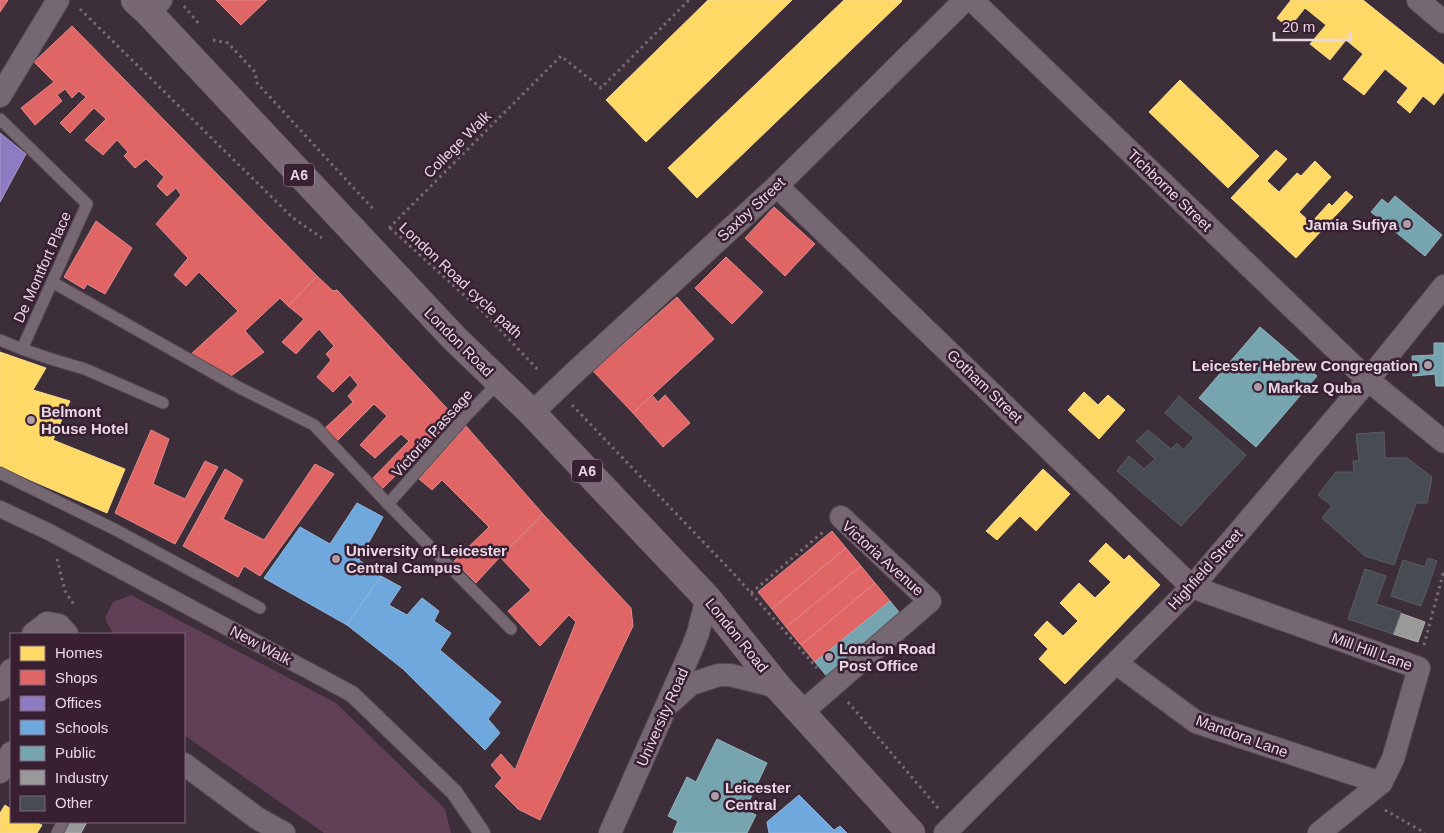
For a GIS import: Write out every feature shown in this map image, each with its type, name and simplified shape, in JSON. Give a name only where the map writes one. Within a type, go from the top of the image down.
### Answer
[{"type":"main road","name":"London Road","points":[[148,4],[368,248],[455,340],[532,413],[707,598],[778,687],[912,833]]},
{"type":"street","points":[[1,93],[58,0]]},
{"type":"street","name":"Saxby Street","points":[[532,413],[777,186],[965,0]]},
{"type":"street","name":"Tichborne Street","points":[[972,0],[1368,380],[1444,442]]},
{"type":"street","points":[[1418,0],[1444,22]]},
{"type":"street","name":"Gotham Street","points":[[777,186],[1192,587]]},
{"type":"street","name":"Highfield Street","points":[[945,833],[1192,587],[1368,380],[1444,286]]},
{"type":"street","name":"New Walk","points":[[0,509],[67,541],[352,694],[454,792],[482,833]]},
{"type":"street","name":"Victoria Avenue","points":[[801,713],[930,601],[841,517]]},
{"type":"street","name":"Mill Hill Lane","points":[[1192,587],[1419,668],[1393,759],[1381,783],[1319,833]]},
{"type":"street","name":"University Road","points":[[610,833],[693,646],[707,598]]},
{"type":"street","points":[[34,633],[47,623],[59,625],[66,633]]},
{"type":"street","name":"Mandora Lane","points":[[1116,663],[1196,722],[1381,783]]},
{"type":"street","points":[[0,690],[10,672]]},
{"type":"street","name":"London Road","points":[[666,706],[691,684],[719,675],[730,675],[778,687]]},
{"type":"street","points":[[0,772],[10,755]]},
{"type":"street","points":[[185,765],[257,818],[284,833]]},
{"type":"lane","name":"De Montfort Place","points":[[0,119],[87,204],[22,349]]},
{"type":"lane","points":[[52,282],[238,387],[314,425],[388,504],[511,629]]},
{"type":"lane","points":[[0,340],[51,360],[85,369],[163,403]]},
{"type":"lane","name":"Victoria Passage","points":[[388,504],[466,416],[499,382]]},
{"type":"lane","points":[[0,473],[116,530],[260,608]]},
{"type":"path","points":[[179,0],[201,27]]},
{"type":"path","name":"College Walk","points":[[368,248],[561,56],[602,88],[689,0]]},
{"type":"path","points":[[212,40],[228,43],[255,72],[257,83],[376,213]]},
{"type":"path","name":"London Road cycle path","points":[[390,227],[484,313],[735,575]]},
{"type":"path","name":"Victoria Avenue","points":[[751,593],[841,517]]},
{"type":"path","points":[[1429,628],[1444,575]]},
{"type":"path","points":[[1362,798],[1426,833]]},
{"type":"shaded area","points":[[131,595],[336,703],[445,809],[451,833],[324,833],[185,736],[185,633],[112,633],[105,618],[113,602]]},
{"type":"building: Homes","points":[[708,0],[792,0],[646,142],[606,100]]},
{"type":"building: Homes","points":[[844,0],[902,1],[697,198],[668,168]]},
{"type":"building: Homes","points":[[1291,0],[1363,0],[1444,65],[1444,92],[1434,105],[1423,96],[1410,113],[1397,102],[1408,88],[1385,69],[1364,95],[1343,79],[1363,54],[1346,40],[1330,60],[1310,44],[1326,25],[1305,8],[1289,28],[1277,18]]},
{"type":"building: Homes","points":[[1180,80],[1259,156],[1228,188],[1149,112]]},
{"type":"building: Homes","points":[[1276,150],[1287,159],[1267,181],[1279,192],[1297,173],[1301,176],[1315,161],[1331,177],[1299,212],[1311,223],[1329,203],[1332,206],[1346,191],[1353,197],[1296,258],[1231,198]]},
{"type":"building: Homes","name":"Belmont House Hotel","points":[[0,352],[46,368],[33,390],[70,401],[53,440],[125,469],[107,513],[0,467]]},
{"type":"building: Homes","points":[[1084,392],[1098,405],[1108,395],[1125,410],[1099,439],[1068,410]]},
{"type":"building: Homes","points":[[1043,469],[1070,494],[1036,531],[1020,516],[997,540],[986,531]]},
{"type":"building: Homes","points":[[1106,543],[1124,560],[1129,555],[1160,585],[1065,684],[1039,659],[1048,649],[1034,635],[1047,621],[1063,636],[1078,621],[1060,603],[1079,583],[1095,598],[1111,582],[1089,561]]},
{"type":"building: Homes","points":[[5,805],[10,808],[10,823],[37,823],[42,825],[37,833],[0,833],[0,813]]},
{"type":"building: Shops","points":[[0,0],[8,0],[0,12]]},
{"type":"building: Shops","points":[[216,0],[267,0],[241,25]]},
{"type":"building: Shops","points":[[72,26],[317,276],[288,306],[280,298],[245,331],[264,352],[231,376],[191,354],[238,311],[199,272],[186,286],[174,275],[188,258],[156,224],[181,195],[176,188],[167,196],[157,186],[164,177],[146,159],[135,168],[124,156],[128,152],[117,140],[103,155],[85,140],[106,119],[94,108],[70,133],[60,123],[86,97],[79,91],[72,98],[65,89],[57,95],[62,101],[35,125],[21,108],[54,82],[34,62]]},
{"type":"building: Shops","points":[[774,207],[815,244],[785,276],[745,238]]},
{"type":"building: Shops","points":[[96,221],[132,248],[105,294],[87,284],[84,289],[64,277]]},
{"type":"building: Shops","points":[[726,257],[763,292],[732,324],[695,288]]},
{"type":"building: Shops","points":[[317,276],[333,291],[337,290],[455,417],[380,491],[370,481],[409,441],[401,434],[375,458],[360,445],[387,416],[374,404],[334,444],[322,431],[353,402],[348,396],[358,385],[350,375],[333,392],[317,377],[331,360],[326,354],[334,346],[319,329],[296,354],[282,342],[304,319],[288,306]]},
{"type":"building: Shops","points":[[677,297],[714,339],[633,413],[593,371]]},
{"type":"building: Shops","points":[[652,395],[658,402],[665,395],[690,423],[663,447],[633,413]]},
{"type":"building: Shops","points":[[466,426],[543,514],[476,583],[454,561],[489,527],[442,480],[432,490],[419,479]]},
{"type":"building: Shops","points":[[151,430],[169,439],[153,484],[185,499],[205,461],[218,467],[175,544],[115,513]]},
{"type":"building: Shops","points":[[315,464],[334,474],[260,576],[244,566],[238,577],[183,546],[225,469],[243,480],[223,519],[264,540]]},
{"type":"building: Shops","points":[[543,514],[631,608],[633,626],[540,820],[518,809],[495,786],[502,778],[491,765],[501,754],[515,770],[576,622],[569,615],[540,646],[508,611],[531,590],[500,557]]},
{"type":"building: Shops","points":[[832,531],[846,548],[772,609],[758,592]]},
{"type":"building: Shops","points":[[846,548],[861,566],[786,627],[772,609]]},
{"type":"building: Shops","points":[[861,566],[875,583],[801,645],[786,627]]},
{"type":"building: Shops","points":[[875,583],[890,601],[815,662],[801,645]]},
{"type":"building: Offices","points":[[0,133],[26,154],[0,202]]},
{"type":"building: Schools","points":[[357,503],[383,517],[359,560],[381,576],[347,625],[264,578],[300,527],[330,544]]},
{"type":"building: Schools","points":[[381,576],[401,587],[389,605],[407,615],[422,598],[439,611],[434,621],[451,633],[440,650],[501,702],[488,719],[500,733],[485,750],[403,669],[347,625]]},
{"type":"building: Schools","points":[[799,795],[834,830],[840,826],[847,833],[769,833],[767,822]]},
{"type":"building: Public","name":"Jamia Sufiya","points":[[1395,196],[1442,235],[1425,256],[1371,212],[1382,199],[1388,204]]},
{"type":"building: Public","name":"Markaz Quba","points":[[1260,327],[1317,376],[1256,447],[1199,398]]},
{"type":"building: Public","name":"Leicester Hebrew Congregation","points":[[1434,343],[1444,343],[1444,386],[1436,386],[1435,374],[1413,376],[1412,356],[1434,355]]},
{"type":"building: Public","points":[[890,601],[904,618],[829,679],[815,662]]},
{"type":"building: Public","name":"Leicester Central","points":[[717,739],[767,763],[745,810],[756,815],[747,833],[673,833],[678,821],[668,816],[687,777],[696,782]]},
{"type":"building: Industry","points":[[1400,613],[1425,622],[1418,642],[1393,634]]},
{"type":"building: Industry","points":[[69,823],[86,823],[81,833],[64,833]]},
{"type":"building: Other","points":[[1179,396],[1246,455],[1181,526],[1117,471],[1129,456],[1144,469],[1155,459],[1136,441],[1148,430],[1171,449],[1177,443],[1183,450],[1194,438],[1165,413]]},
{"type":"building: Other","points":[[1384,432],[1385,458],[1407,458],[1432,477],[1427,503],[1416,503],[1394,565],[1365,556],[1322,518],[1332,506],[1318,495],[1336,472],[1354,472],[1353,461],[1359,461],[1356,434]]},
{"type":"building: Other","points":[[1428,558],[1437,561],[1421,606],[1391,596],[1403,560],[1425,567]]},
{"type":"building: Other","points":[[1365,569],[1386,576],[1376,604],[1401,612],[1393,634],[1348,619]]},
{"type":"place","name":"Jamia Sufiya","points":[[1407,224]]},
{"type":"place","name":"Leicester Hebrew Congregation","points":[[1428,365]]},
{"type":"place","name":"Markaz Quba","points":[[1258,387]]},
{"type":"place","name":"Belmont House Hotel","points":[[31,420]]},
{"type":"place","name":"University of Leicester Central Campus","points":[[336,559]]},
{"type":"place","name":"London Road Post Office","points":[[829,657]]},
{"type":"place","name":"Leicester Central","points":[[715,796]]}]
